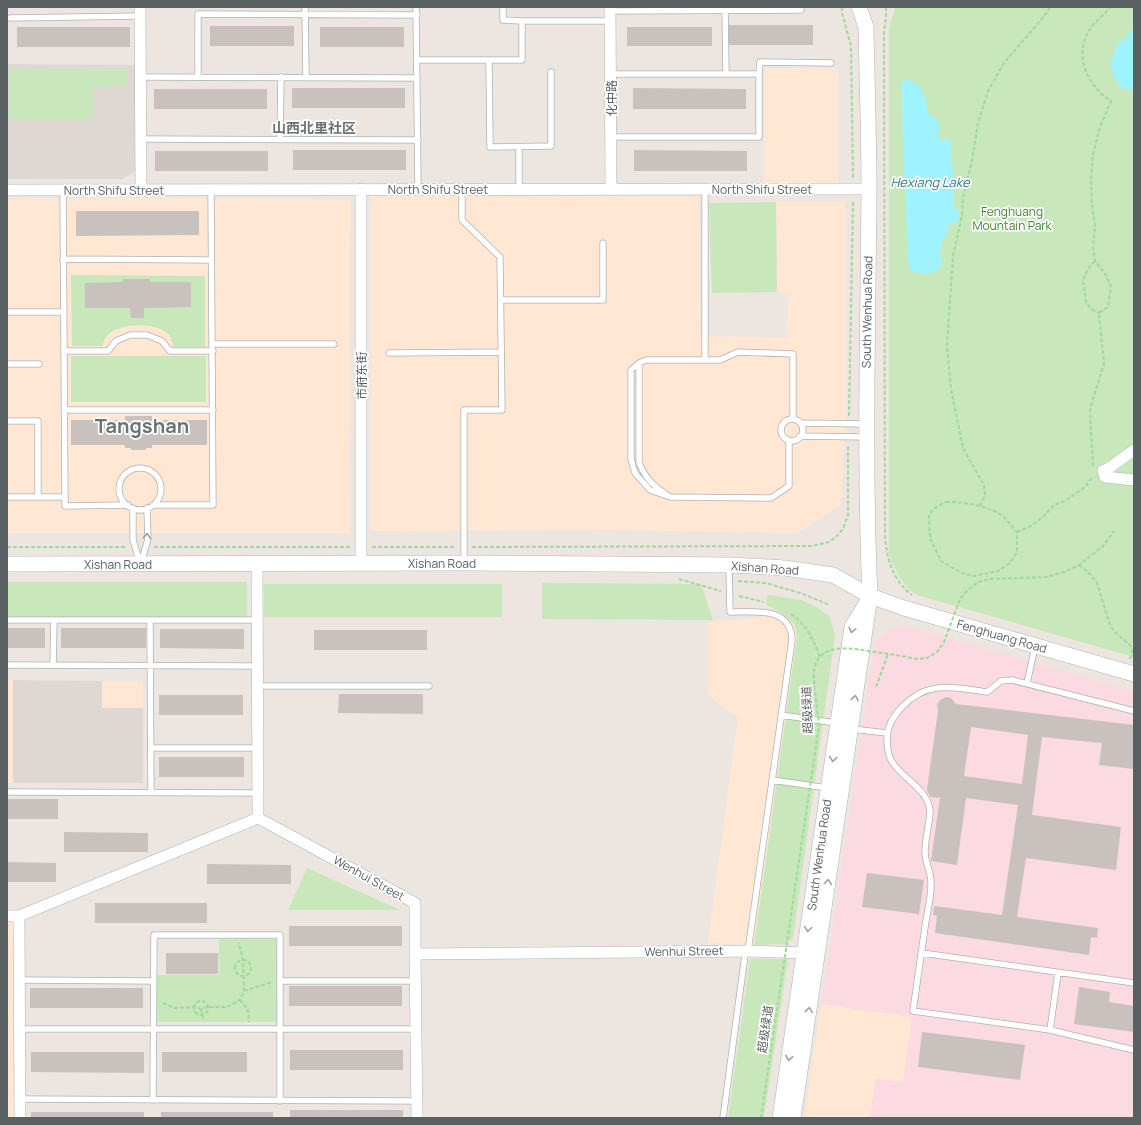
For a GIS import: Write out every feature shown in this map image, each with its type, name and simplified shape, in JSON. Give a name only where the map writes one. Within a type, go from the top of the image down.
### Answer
[{"type":"street","name":"South Wenhua Road","points":[[859,7],[866,27]]},
{"type":"street","name":"South Wenhua Road","points":[[793,1118],[844,726],[852,627],[870,596],[866,430],[869,189],[866,27],[872,7]]},
{"type":"street","points":[[140,12],[141,190]]},
{"type":"street","name":"化中路","points":[[610,13],[612,189]]},
{"type":"street","name":"市府东街","points":[[361,189],[361,563]]},
{"type":"street","name":"North Shifu Street","points":[[7,190],[869,189]]},
{"type":"street","points":[[1134,450],[1104,471],[1105,477],[1134,480]]},
{"type":"street","name":"Xishan Road","points":[[7,564],[464,563],[729,573],[785,568],[833,575],[870,596]]},
{"type":"street","points":[[7,916],[18,916],[258,818],[257,564]]},
{"type":"street","name":"Fenghuang Road","points":[[870,596],[908,609],[1134,674]]},
{"type":"street","name":"South Wenhua Road","points":[[780,1118],[829,788],[844,726]]},
{"type":"street","name":"Wenhui Street","points":[[258,818],[415,903],[415,954],[748,951],[805,953]]},
{"type":"street","points":[[18,916],[20,1118]]},
{"type":"street","points":[[415,954],[417,1118]]},
{"type":"lane","points":[[305,7],[306,77]]},
{"type":"lane","points":[[416,7],[418,189]]},
{"type":"lane","points":[[503,7],[503,20],[522,21],[610,13],[725,9],[801,10]]},
{"type":"lane","points":[[725,9],[726,74]]},
{"type":"lane","points":[[10,18],[140,12]]},
{"type":"lane","points":[[198,77],[198,14],[417,15]]},
{"type":"lane","points":[[417,60],[522,60],[522,21]]},
{"type":"lane","points":[[489,60],[490,147],[551,146],[551,72]]},
{"type":"lane","points":[[611,137],[759,137],[760,62],[831,63]]},
{"type":"lane","points":[[611,74],[759,74]]},
{"type":"lane","points":[[140,77],[417,78]]},
{"type":"lane","points":[[280,140],[281,77]]},
{"type":"lane","points":[[141,139],[418,140]]},
{"type":"lane","points":[[519,147],[519,189]]},
{"type":"lane","points":[[462,189],[462,220],[500,257],[502,410],[464,410],[464,563]]},
{"type":"lane","points":[[705,189],[706,360]]},
{"type":"lane","points":[[63,190],[66,506],[130,507],[138,509],[150,506],[213,505],[210,190]]},
{"type":"lane","points":[[501,300],[602,300],[603,243]]},
{"type":"lane","points":[[63,259],[211,260]]},
{"type":"lane","points":[[7,312],[64,312]]},
{"type":"lane","points":[[64,351],[108,351],[116,341],[130,335],[147,335],[162,341],[170,351],[212,351]]},
{"type":"lane","points":[[212,344],[334,344]]},
{"type":"lane","points":[[389,353],[501,352]]},
{"type":"lane","points":[[789,440],[789,486],[771,498],[670,497],[650,490],[635,473],[631,459],[631,370],[639,363],[646,360],[720,360],[738,352],[793,354],[793,419]]},
{"type":"lane","points":[[7,364],[39,364]]},
{"type":"lane","points":[[65,410],[213,410]]},
{"type":"lane","points":[[800,423],[803,430],[800,436],[795,440],[789,440],[783,437],[781,426],[786,420],[793,419],[800,423],[849,424],[866,430]]},
{"type":"lane","points":[[7,421],[38,421],[38,497]]},
{"type":"lane","points":[[800,436],[848,437],[866,430]]},
{"type":"lane","points":[[140,468],[152,472],[160,482],[160,494],[150,506],[148,539],[141,564],[133,540],[130,507],[120,495],[119,488],[123,476],[128,472],[140,468]]},
{"type":"lane","points":[[7,497],[65,497]]},
{"type":"lane","points":[[724,1118],[745,955],[748,951],[792,640],[792,632],[788,623],[773,614],[730,612],[729,573]]},
{"type":"lane","points":[[7,620],[257,620]]},
{"type":"lane","points":[[53,665],[54,620]]},
{"type":"lane","points":[[150,620],[151,793]]},
{"type":"lane","points":[[1027,683],[1035,645]]},
{"type":"lane","points":[[7,665],[257,666]]},
{"type":"lane","points":[[1134,711],[1012,680],[1001,681],[986,692],[949,686],[935,687],[912,698],[906,703],[891,720],[887,733],[887,747],[891,760],[899,771],[922,794],[928,803],[930,812],[925,852],[926,862],[932,883],[913,1011],[1050,1030],[1134,1050]]},
{"type":"lane","points":[[257,686],[429,686]]},
{"type":"lane","points":[[781,716],[887,733]]},
{"type":"lane","points":[[151,748],[258,748]]},
{"type":"lane","points":[[772,780],[829,788]]},
{"type":"lane","points":[[7,792],[257,793]]},
{"type":"lane","points":[[153,1100],[154,935],[280,935],[278,981],[280,1101]]},
{"type":"lane","points":[[922,953],[1134,983]]},
{"type":"lane","points":[[1050,1030],[1058,973]]},
{"type":"lane","points":[[19,980],[153,981]]},
{"type":"lane","points":[[278,981],[416,981]]},
{"type":"lane","points":[[20,1029],[416,1029]]},
{"type":"lane","points":[[20,1099],[417,1101]]},
{"type":"path","points":[[842,7],[842,13],[851,46],[853,190],[849,424]]},
{"type":"path","points":[[886,7],[884,33],[885,537],[887,555],[892,571],[901,585],[910,595],[915,597]]},
{"type":"path","points":[[980,506],[985,495],[984,484],[963,448],[951,389],[948,353],[953,256],[959,232],[963,198],[972,161],[978,123],[988,91],[1004,63],[1045,15],[1050,7]]},
{"type":"path","points":[[1099,313],[1108,307],[1111,287],[1106,275],[1095,261],[1093,247],[1095,226],[1091,181],[1093,154],[1100,127],[1111,100],[1103,95],[1089,78],[1082,61],[1083,44],[1090,28],[1110,7]]},
{"type":"path","points":[[1095,261],[1088,269],[1082,280],[1086,302],[1091,309],[1099,313]]},
{"type":"path","points":[[1017,532],[1031,526],[1044,516],[1054,505],[1065,501],[1085,486],[1096,472],[1093,465],[1090,411],[1104,364],[1099,313]]},
{"type":"path","points":[[145,547],[812,546],[829,542],[836,537],[843,529],[848,516],[848,437]]},
{"type":"path","points":[[946,502],[965,503],[980,506],[1001,515],[1017,532],[1017,552],[1010,563],[998,571],[974,576],[962,573],[941,561],[930,538],[929,516],[933,510],[946,502]]},
{"type":"path","points":[[791,613],[800,620],[810,634],[820,657],[829,651],[839,648],[851,648],[917,659],[927,658],[937,652],[944,642],[960,599],[967,590],[978,582],[990,579],[1046,577],[1064,572],[1079,565],[1103,546],[1114,531]]},
{"type":"path","points":[[7,547],[136,547]]},
{"type":"path","points":[[1079,565],[1088,572],[1097,583],[1110,625],[1115,632],[1133,648],[1129,660],[1134,662]]},
{"type":"path","points":[[729,573],[800,593],[830,606]]},
{"type":"path","points":[[674,577],[690,578]]},
{"type":"path","points":[[950,608],[957,610]]},
{"type":"path","points":[[876,687],[888,654]]},
{"type":"path","name":"超级绿道","points":[[761,1118],[819,726],[814,673],[816,663],[820,657]]},
{"type":"path","points":[[153,994],[162,1003],[174,1008],[194,1007],[201,1009],[208,1007],[227,1007],[240,1000],[244,991],[244,976],[243,960],[237,935]]},
{"type":"path","points":[[243,960],[248,962],[251,966],[250,971],[244,976],[237,973],[235,968],[238,961],[243,960]]},
{"type":"path","points":[[244,991],[278,981]]},
{"type":"path","points":[[240,1000],[248,1009],[249,1029]]},
{"type":"path","points":[[200,1001],[206,1003],[208,1012],[202,1015],[197,1014],[194,1007],[200,1001]]},
{"type":"path","points":[[201,1009],[205,1029]]},
{"type":"shaded area","points":[[7,64],[135,65],[135,171],[123,179],[7,179]]},
{"type":"shaded area","points":[[764,68],[838,68],[838,185],[764,185]]},
{"type":"shaded area","points":[[371,196],[699,197],[701,336],[787,338],[788,293],[777,292],[776,202],[845,202],[845,418],[841,505],[797,533],[614,530],[371,531]]},
{"type":"shaded area","points":[[7,198],[350,199],[349,533],[7,533]]},
{"type":"shaded area","points":[[785,616],[795,624],[797,636],[754,945],[708,943],[738,718],[708,695],[708,622]]},
{"type":"shaded area","points":[[899,627],[914,628],[1134,691],[1134,1118],[870,1118],[876,1079],[903,1082],[912,1017],[821,1004],[876,640],[885,632]]},
{"type":"shaded area","points":[[7,680],[13,680],[13,783],[7,783]]},
{"type":"shaded area","points":[[13,680],[102,681],[102,708],[143,708],[143,783],[13,783]]},
{"type":"shaded area","points":[[102,681],[143,681],[143,708],[102,708]]},
{"type":"shaded area","points":[[7,920],[16,920],[16,1118],[7,1118]]},
{"type":"shaded area","points":[[821,1004],[912,1017],[903,1082],[876,1079],[870,1118],[805,1118]]},
{"type":"green space","name":"Fenghuang Mountain Park","points":[[894,7],[1134,7],[1134,657],[920,596],[912,592],[904,584],[895,569],[889,553],[889,27],[894,12]]},
{"type":"green space","points":[[9,69],[126,69],[126,86],[93,86],[93,120],[9,120]]},
{"type":"green space","points":[[776,202],[777,292],[712,293],[709,203]]},
{"type":"green space","points":[[71,275],[205,276],[205,347],[173,347],[170,336],[164,331],[157,328],[139,325],[121,328],[114,331],[107,336],[102,346],[72,346]]},
{"type":"green space","points":[[71,356],[206,356],[206,402],[71,402]]},
{"type":"green space","points":[[7,582],[247,582],[247,618],[7,617]]},
{"type":"green space","points":[[542,583],[701,584],[713,620],[542,619]]},
{"type":"green space","points":[[264,584],[502,584],[502,617],[264,617]]},
{"type":"green space","points":[[768,595],[801,600],[815,606],[830,617],[835,636],[793,938],[786,944],[754,945],[797,636],[794,624],[785,616],[766,604]]},
{"type":"green space","points":[[307,868],[400,910],[288,910]]},
{"type":"green space","points":[[219,939],[276,939],[277,1022],[156,1022],[156,975],[219,975]]},
{"type":"green space","points":[[750,959],[788,959],[764,1118],[728,1118]]},
{"type":"water","points":[[1134,26],[1134,90],[1123,89],[1114,76],[1111,66],[1120,40],[1125,40]]},
{"type":"water","name":"Hexiang Lake","points":[[903,80],[912,81],[919,85],[925,96],[927,110],[939,123],[940,130],[938,135],[940,141],[950,139],[954,182],[953,208],[960,211],[957,223],[948,223],[947,233],[940,248],[942,263],[939,269],[927,274],[910,270],[908,262],[901,88]]},
{"type":"building","points":[[728,25],[813,25],[813,45],[728,45]]},
{"type":"building","points":[[210,26],[294,26],[294,46],[210,46]]},
{"type":"building","points":[[17,27],[130,27],[130,47],[17,47]]},
{"type":"building","points":[[320,27],[404,27],[404,47],[320,47]]},
{"type":"building","points":[[627,27],[712,27],[712,46],[627,46]]},
{"type":"building","points":[[292,88],[405,88],[405,108],[292,108]]},
{"type":"building","points":[[633,88],[746,89],[746,109],[633,109]]},
{"type":"building","points":[[154,89],[267,89],[267,109],[154,109]]},
{"type":"building","points":[[293,150],[406,150],[406,170],[293,170]]},
{"type":"building","points":[[634,150],[747,151],[747,171],[634,171]]},
{"type":"building","points":[[155,151],[268,151],[268,171],[155,171]]},
{"type":"building","points":[[76,211],[199,211],[199,235],[76,236]]},
{"type":"building","points":[[123,279],[150,279],[150,282],[191,282],[191,307],[144,308],[144,318],[131,318],[130,308],[85,308],[85,283],[123,282]]},
{"type":"building","points":[[125,416],[152,416],[152,420],[207,420],[207,445],[152,445],[152,448],[146,448],[146,450],[131,450],[131,448],[125,448],[125,445],[71,445],[71,420],[125,420]]},
{"type":"building","points":[[7,628],[45,628],[45,648],[7,648]]},
{"type":"building","points":[[61,628],[146,628],[146,648],[61,648]]},
{"type":"building","points":[[160,629],[244,629],[244,649],[160,648]]},
{"type":"building","points":[[314,630],[427,630],[427,650],[314,650]]},
{"type":"building","points":[[339,694],[423,694],[423,714],[338,713]]},
{"type":"building","points":[[159,695],[243,695],[243,715],[159,715]]},
{"type":"building","points":[[946,697],[951,698],[956,704],[1134,725],[1134,769],[1099,765],[1102,743],[1042,737],[1032,815],[1121,827],[1116,870],[1026,858],[1017,917],[1098,928],[1097,938],[1091,937],[1089,955],[935,933],[937,916],[933,915],[934,906],[1002,915],[1018,805],[966,798],[957,865],[931,861],[940,797],[931,797],[927,789],[938,711],[937,705],[940,700]],"holes":[[[971,727],[1028,735],[1022,784],[964,776]]]},
{"type":"building","points":[[159,757],[244,757],[244,777],[159,777]]},
{"type":"building","points":[[7,799],[58,799],[58,819],[7,819]]},
{"type":"building","points":[[64,832],[148,833],[148,852],[64,852]]},
{"type":"building","points":[[7,862],[56,863],[56,882],[7,882]]},
{"type":"building","points":[[207,864],[291,865],[291,884],[207,884]]},
{"type":"building","points":[[867,873],[924,880],[919,914],[862,907]]},
{"type":"building","points":[[95,903],[207,903],[207,923],[95,923]]},
{"type":"building","points":[[289,926],[402,926],[402,946],[289,946]]},
{"type":"building","points":[[166,953],[218,953],[218,974],[166,974]]},
{"type":"building","points":[[289,986],[402,986],[402,1006],[289,1006]]},
{"type":"building","points":[[1079,987],[1110,992],[1109,1002],[1134,1006],[1134,1032],[1074,1024]]},
{"type":"building","points":[[30,988],[143,988],[143,1008],[30,1008]]},
{"type":"building","points":[[922,1032],[1025,1045],[1020,1080],[918,1067]]},
{"type":"building","points":[[290,1050],[403,1050],[403,1070],[290,1070]]},
{"type":"building","points":[[31,1052],[144,1052],[144,1073],[31,1072]]},
{"type":"building","points":[[162,1052],[247,1052],[247,1072],[162,1072]]},
{"type":"building","points":[[290,1110],[403,1110],[403,1118],[290,1118]]},
{"type":"building","points":[[31,1112],[144,1112],[144,1118],[31,1118]]},
{"type":"building","points":[[161,1112],[273,1112],[273,1118],[161,1118]]},
{"type":"district","name":"山西北里社区","points":[[314,127]]},
{"type":"district","name":"Tangshan","points":[[142,425]]}]
